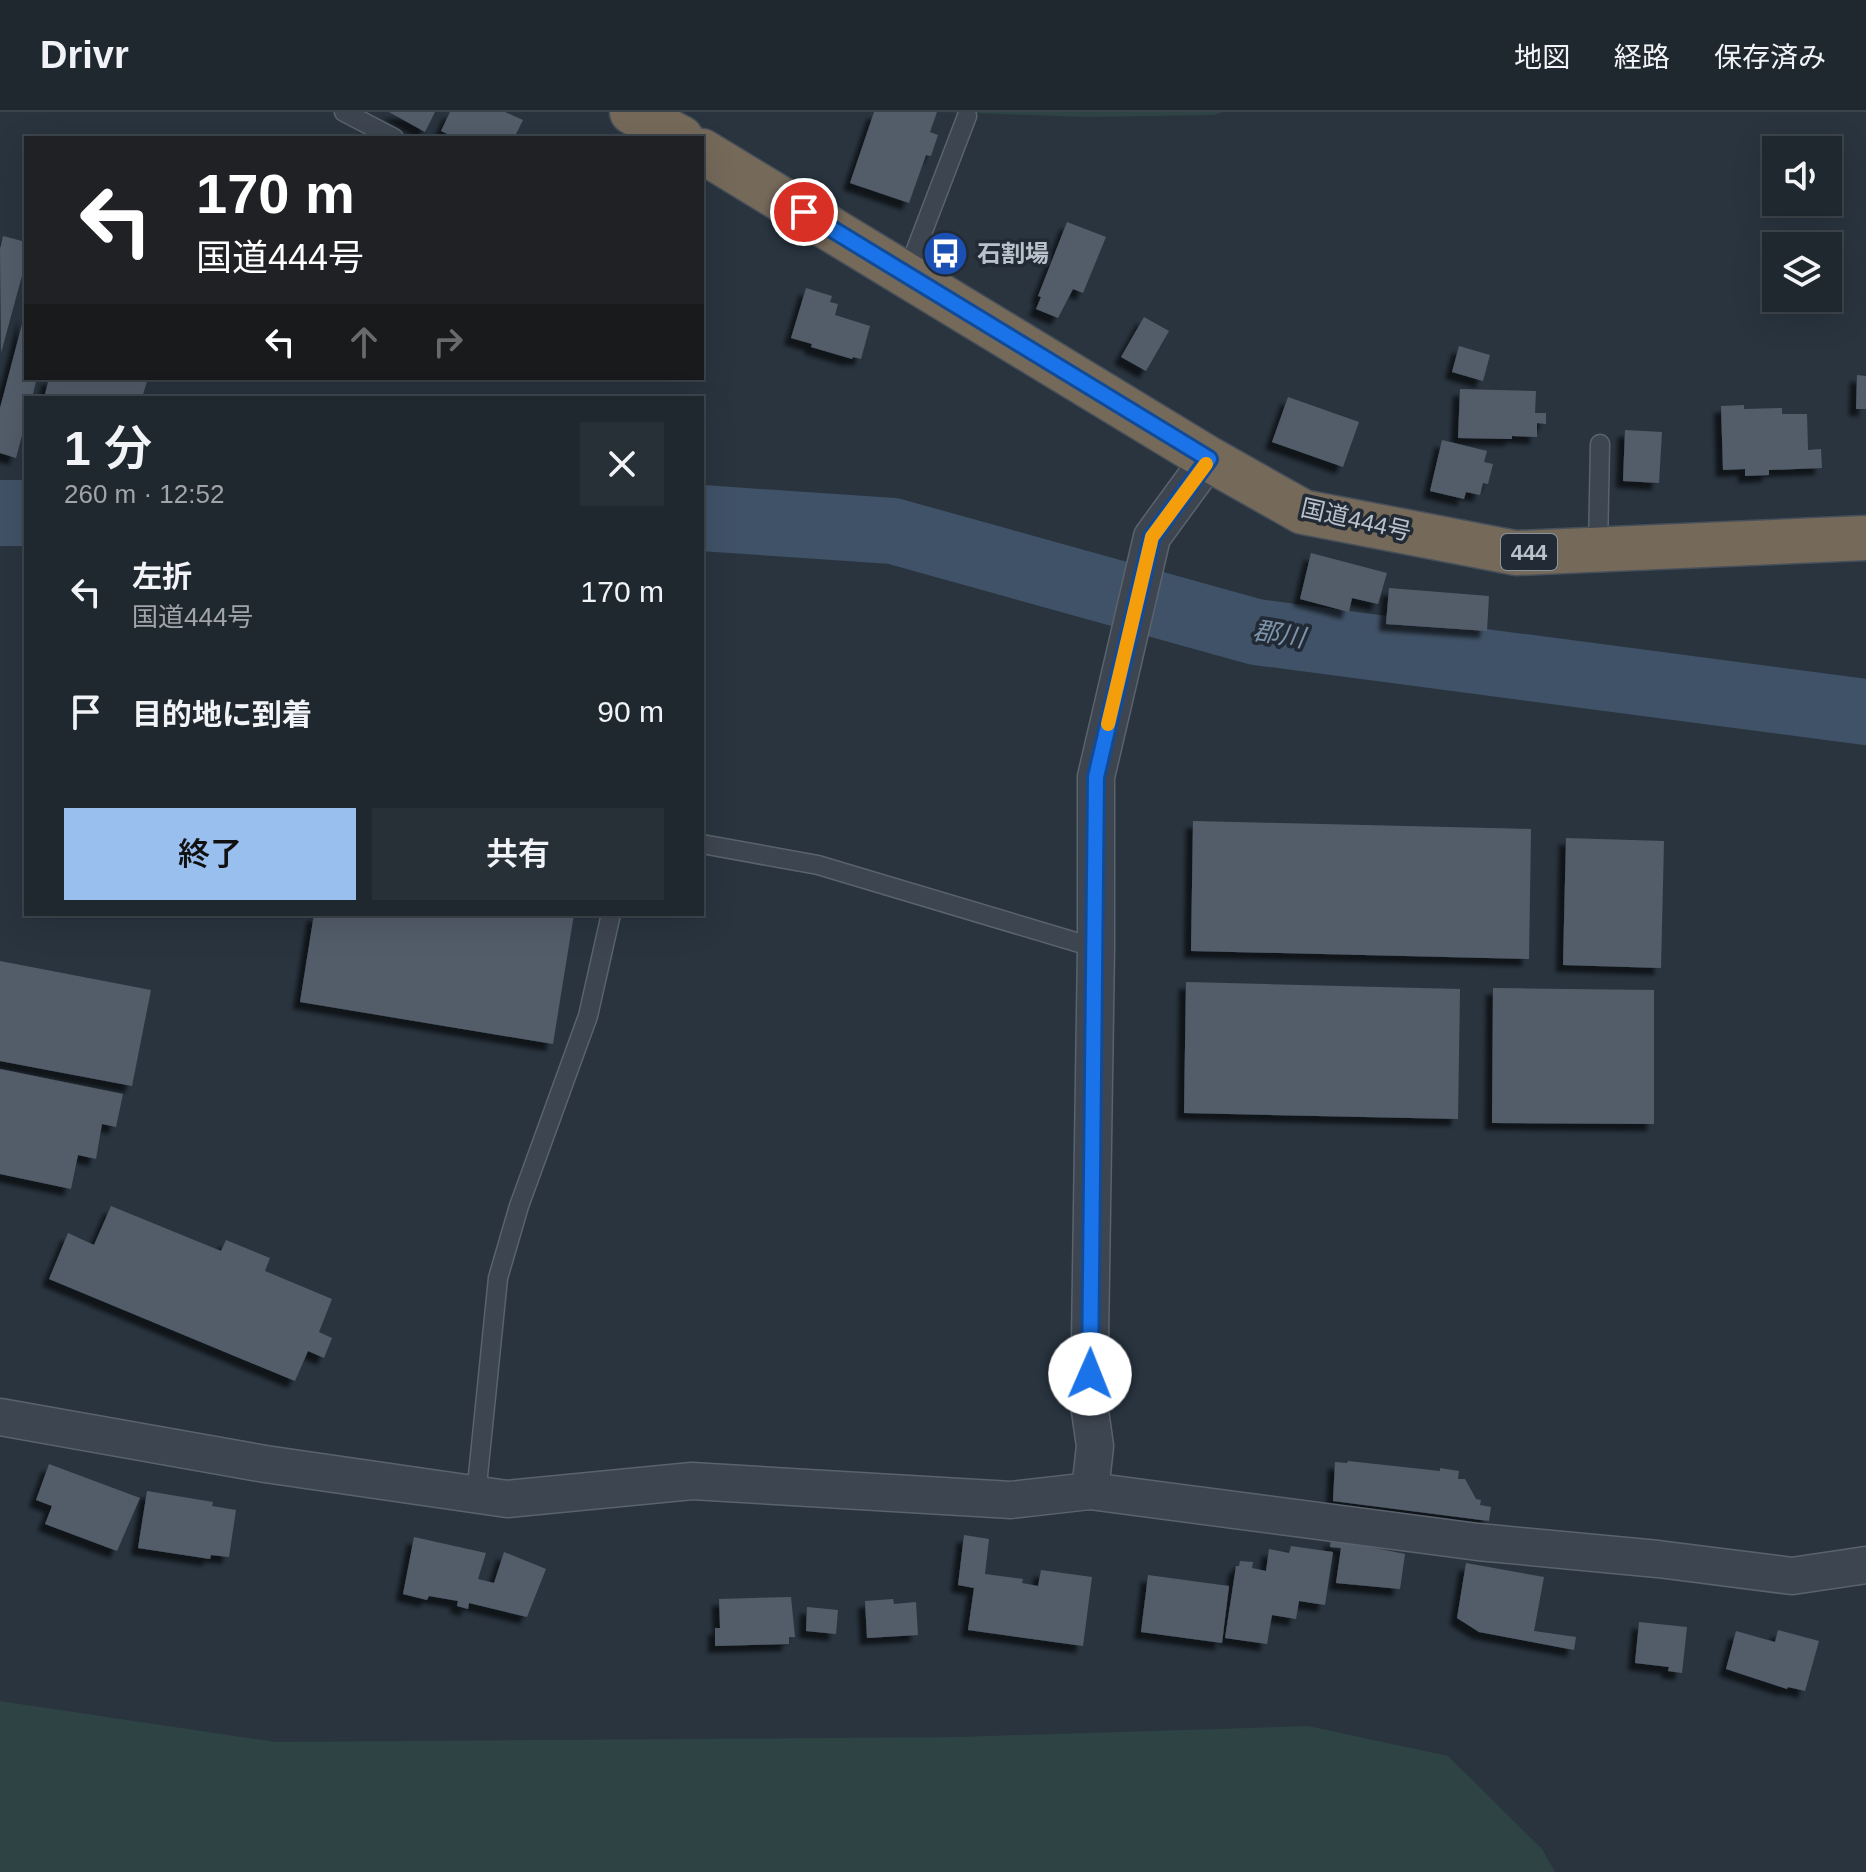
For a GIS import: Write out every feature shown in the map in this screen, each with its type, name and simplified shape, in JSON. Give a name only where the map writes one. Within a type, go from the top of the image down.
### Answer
[{"type":"highway","points":[[632,112],[677,136]]},
{"type":"highway","name":"国道444号","points":[[704,152],[1209,459],[1303,512],[1516,553],[1866,538]]},
{"type":"street","points":[[1090,1491],[1095,1446],[1089,1404],[1096,777],[1152,537],[1209,459]]},
{"type":"street","points":[[0,1417],[265,1464],[507,1499],[692,1481],[1011,1500],[1090,1491],[1478,1542],[1658,1559],[1792,1576],[1866,1565]]},
{"type":"lane","points":[[344,112],[390,136]]},
{"type":"lane","points":[[907,273],[967,116]]},
{"type":"lane","points":[[1598,549],[1600,444]]},
{"type":"lane","points":[[704,844],[818,865],[1096,948]]},
{"type":"lane","points":[[476,1495],[498,1278],[519,1206],[588,1016],[611,916]]},
{"type":"green space","points":[[940,112],[1223,112],[1214,115],[1086,117]]},
{"type":"green space","points":[[0,1701],[275,1742],[958,1737],[1308,1726],[1448,1756],[1542,1849],[1555,1872],[0,1872]]},
{"type":"building","points":[[389,112],[435,112],[425,132]]},
{"type":"building","points":[[450,112],[505,112],[523,120],[515,136],[452,136],[441,131]]},
{"type":"building","points":[[874,112],[937,112],[930,132],[938,135],[931,156],[926,155],[909,203],[850,183]]},
{"type":"building","points":[[1067,222],[1106,237],[1083,293],[1073,289],[1058,318],[1036,309],[1041,297],[1038,296]]},
{"type":"building","points":[[3,236],[24,241],[24,268],[1,353],[0,249]]},
{"type":"building","points":[[806,288],[832,296],[830,302],[838,304],[835,315],[870,326],[861,359],[811,347],[812,344],[791,338]]},
{"type":"building","points":[[24,317],[24,380],[36,380],[32,396],[24,396],[24,428],[16,458],[0,453],[0,408]]},
{"type":"building","points":[[1144,317],[1169,331],[1146,371],[1121,357]]},
{"type":"building","points":[[1459,346],[1490,355],[1483,381],[1452,372]]},
{"type":"building","points":[[1857,375],[1866,376],[1866,409],[1856,409]]},
{"type":"building","points":[[48,380],[147,380],[143,396],[44,396]]},
{"type":"building","points":[[1460,389],[1536,391],[1535,413],[1546,413],[1546,424],[1537,423],[1537,437],[1458,438]]},
{"type":"building","points":[[1288,397],[1359,422],[1343,467],[1272,442]]},
{"type":"building","points":[[1744,405],[1744,409],[1782,408],[1782,414],[1807,414],[1808,450],[1821,449],[1822,468],[1769,470],[1769,475],[1745,476],[1745,469],[1723,470],[1721,406]]},
{"type":"building","points":[[1625,430],[1662,432],[1659,483],[1623,481]]},
{"type":"building","points":[[1442,440],[1487,451],[1484,462],[1493,464],[1488,484],[1483,483],[1480,495],[1466,492],[1464,499],[1430,491]]},
{"type":"building","points":[[1311,553],[1387,573],[1378,604],[1352,598],[1349,612],[1300,599]]},
{"type":"building","points":[[1389,588],[1489,596],[1487,631],[1386,624]]},
{"type":"building","points":[[1193,821],[1531,829],[1529,959],[1191,951]]},
{"type":"building","points":[[1566,838],[1664,841],[1661,968],[1563,965]]},
{"type":"building","points":[[314,916],[574,916],[553,1044],[300,1002]]},
{"type":"building","points":[[0,961],[151,990],[132,1086],[0,1061]]},
{"type":"building","points":[[1186,982],[1460,989],[1458,1119],[1184,1113]]},
{"type":"building","points":[[1493,988],[1654,990],[1654,1124],[1492,1123]]},
{"type":"building","points":[[0,1069],[123,1094],[116,1127],[102,1124],[96,1159],[78,1155],[71,1189],[0,1174]]},
{"type":"building","points":[[111,1206],[221,1251],[226,1240],[270,1258],[265,1271],[332,1299],[319,1332],[332,1338],[324,1358],[308,1351],[295,1381],[49,1279],[68,1233],[94,1245]]},
{"type":"building","points":[[1335,1462],[1459,1471],[1458,1479],[1465,1479],[1476,1499],[1481,1500],[1480,1505],[1491,1507],[1489,1521],[1333,1501]]},
{"type":"building","points":[[49,1464],[140,1498],[117,1551],[45,1524],[52,1506],[36,1500]]},
{"type":"building","points":[[147,1491],[213,1502],[212,1506],[236,1510],[229,1557],[211,1555],[210,1559],[138,1548]]},
{"type":"building","points":[[964,1535],[989,1539],[985,1574],[1023,1579],[1022,1583],[1038,1586],[1041,1570],[1092,1577],[1083,1646],[968,1630],[974,1588],[958,1585]]},
{"type":"building","points":[[414,1537],[486,1553],[478,1579],[494,1583],[504,1552],[546,1569],[527,1617],[469,1603],[468,1609],[457,1606],[458,1601],[429,1596],[427,1600],[403,1594]]},
{"type":"building","points":[[1331,1539],[1405,1554],[1400,1589],[1336,1583],[1341,1548],[1330,1547]]},
{"type":"building","points":[[1291,1546],[1333,1552],[1325,1605],[1299,1601],[1296,1619],[1272,1615],[1267,1644],[1225,1638],[1236,1566],[1240,1561],[1253,1562],[1252,1568],[1266,1571],[1269,1549],[1289,1553]]},
{"type":"building","points":[[1466,1563],[1544,1577],[1534,1631],[1576,1637],[1574,1650],[1479,1632],[1457,1618]]},
{"type":"building","points":[[1148,1575],[1229,1586],[1222,1643],[1141,1632]]},
{"type":"building","points":[[791,1597],[795,1637],[789,1637],[789,1644],[715,1646],[715,1628],[720,1628],[719,1599]]},
{"type":"building","points":[[893,1599],[894,1604],[916,1602],[918,1635],[867,1638],[865,1601]]},
{"type":"building","points":[[807,1607],[838,1610],[836,1634],[806,1631]]},
{"type":"building","points":[[1639,1622],[1687,1627],[1682,1673],[1668,1671],[1669,1667],[1635,1663]]},
{"type":"building","points":[[1778,1630],[1819,1641],[1805,1691],[1787,1689],[1726,1669],[1736,1631],[1775,1642]]},
{"type":"waterway","name":"郡川","points":[[0,513],[24,513]]},
{"type":"waterway","name":"郡川","points":[[704,518],[893,531],[1256,632],[1866,712]]},
{"type":"slow traffic","points":[[1108,724],[1152,537],[1206,464]]},
{"type":"place","name":"石割場","points":[[946,254]]},
{"type":"route","points":[[804,212],[1209,459],[1152,537],[1096,777],[1090,1374]]}]
